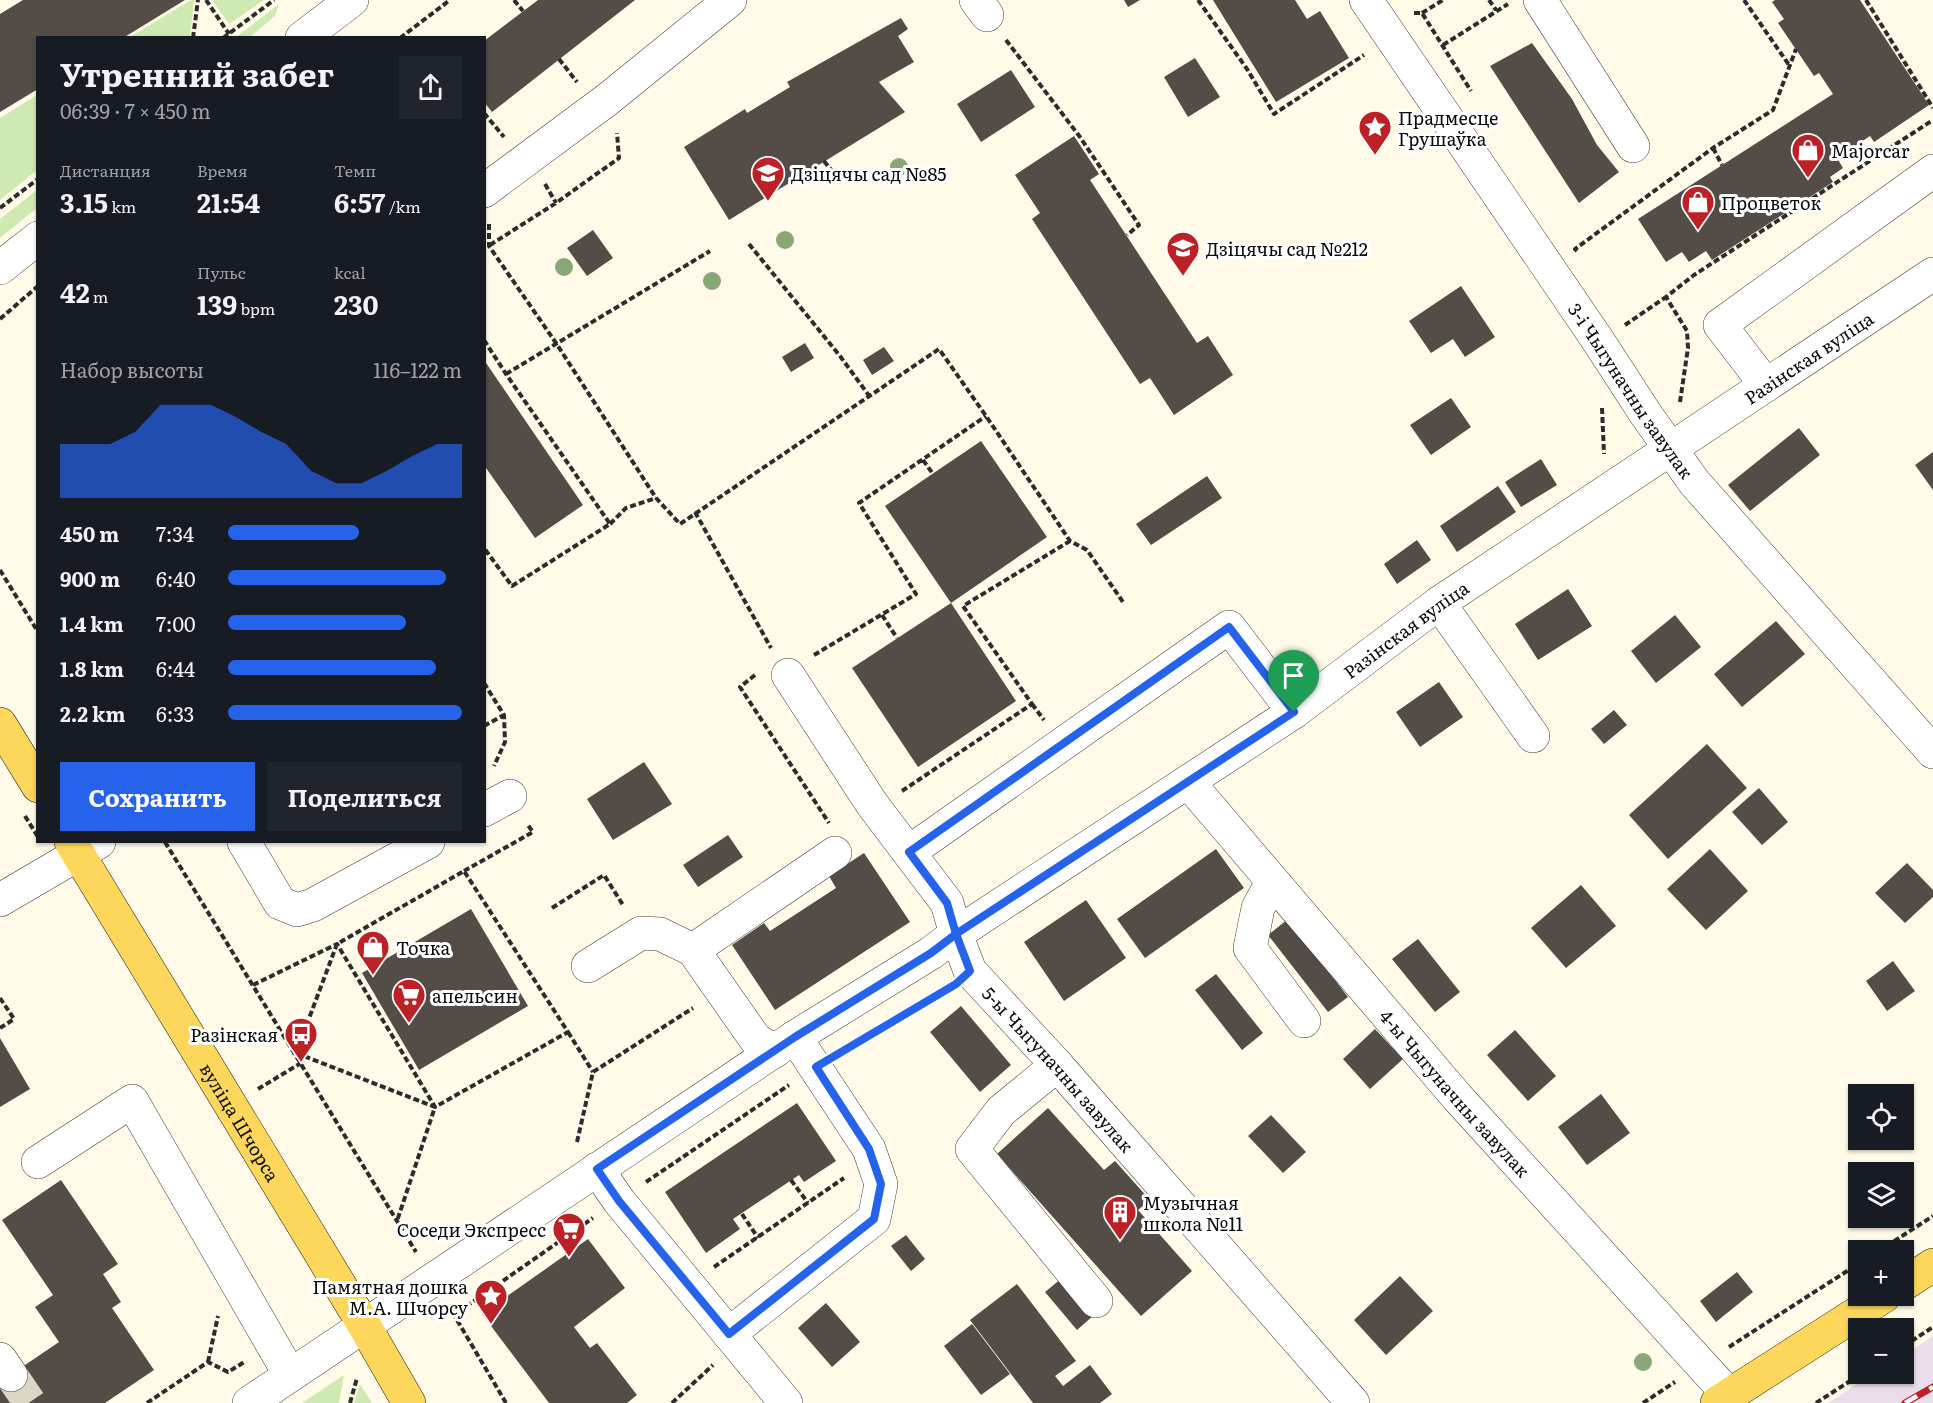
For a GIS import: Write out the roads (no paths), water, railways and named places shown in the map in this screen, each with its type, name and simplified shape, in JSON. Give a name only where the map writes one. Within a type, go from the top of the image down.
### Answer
[{"type":"main road","points":[[0,724],[36,783]]},
{"type":"main road","name":"вуліца Шчорса","points":[[83,846],[231,1106],[409,1403]]},
{"type":"main road","points":[[1914,1277],[1933,1265]]},
{"type":"main road","points":[[1723,1399],[1868,1306]]},
{"type":"street","points":[[305,36],[352,0]]},
{"type":"street","points":[[487,206],[608,99],[730,0]]},
{"type":"street","name":"3-і Чыгуначны завулак","points":[[1366,0],[1694,482],[1933,752]]},
{"type":"street","points":[[1540,0],[1634,146]]},
{"type":"street","points":[[1766,385],[1720,325],[1933,171]]},
{"type":"street","points":[[0,268],[36,240]]},
{"type":"street","name":"Разінская вуліца","points":[[249,1403],[433,1281],[587,1158],[785,1044],[931,953],[956,934],[1294,712],[1439,603],[1933,274]]},
{"type":"street","points":[[1439,603],[1533,736]]},
{"type":"street","points":[[909,852],[1229,627],[1294,712]]},
{"type":"street","name":"5-ы Чыгуначны завулак","points":[[800,666],[872,804],[947,903],[970,971],[1058,1065],[1353,1403]]},
{"type":"street","name":"4-ы Чыгуначны завулак","points":[[1188,782],[1458,1098],[1700,1366],[1723,1399]]},
{"type":"street","points":[[245,843],[280,903],[297,910],[313,905],[426,843]]},
{"type":"street","points":[[0,900],[83,846]]},
{"type":"street","points":[[693,950],[835,853]]},
{"type":"street","points":[[1272,882],[1258,908],[1250,948],[1304,1021]]},
{"type":"street","points":[[588,966],[641,933],[660,934],[693,950],[756,1040],[785,1044],[816,1067],[869,1149],[881,1184],[874,1219],[733,1339]]},
{"type":"street","points":[[1058,1065],[1001,1111],[972,1149],[1096,1301]]},
{"type":"street","points":[[38,1162],[132,1101],[290,1375]]},
{"type":"street","points":[[587,1158],[619,1201],[786,1403]]},
{"type":"tunnel","points":[[11,1375],[30,1403]]},
{"type":"railway","points":[[1905,1403],[1933,1387]]},
{"type":"place","name":"Прадмесце Грушаўка","points":[[1375,156]]},
{"type":"place","name":"Majorcar","points":[[1808,179]]},
{"type":"place","name":"Дзіцячы сад №85","points":[[768,202]]},
{"type":"place","name":"Процветок","points":[[1698,231]]},
{"type":"place","name":"Дзіцячы сад №212","points":[[1183,277]]},
{"type":"place","name":"Точка","points":[[373,976]]},
{"type":"place","name":"апельсин","points":[[409,1024]]},
{"type":"place","name":"Разінская","points":[[301,1063]]},
{"type":"place","name":"Музычная школа №11","points":[[1120,1241]]},
{"type":"place","name":"Соседи Экспресс","points":[[569,1258]]},
{"type":"place","name":"Памятная дошка М.А. Шчорсу","points":[[491,1325]]}]
